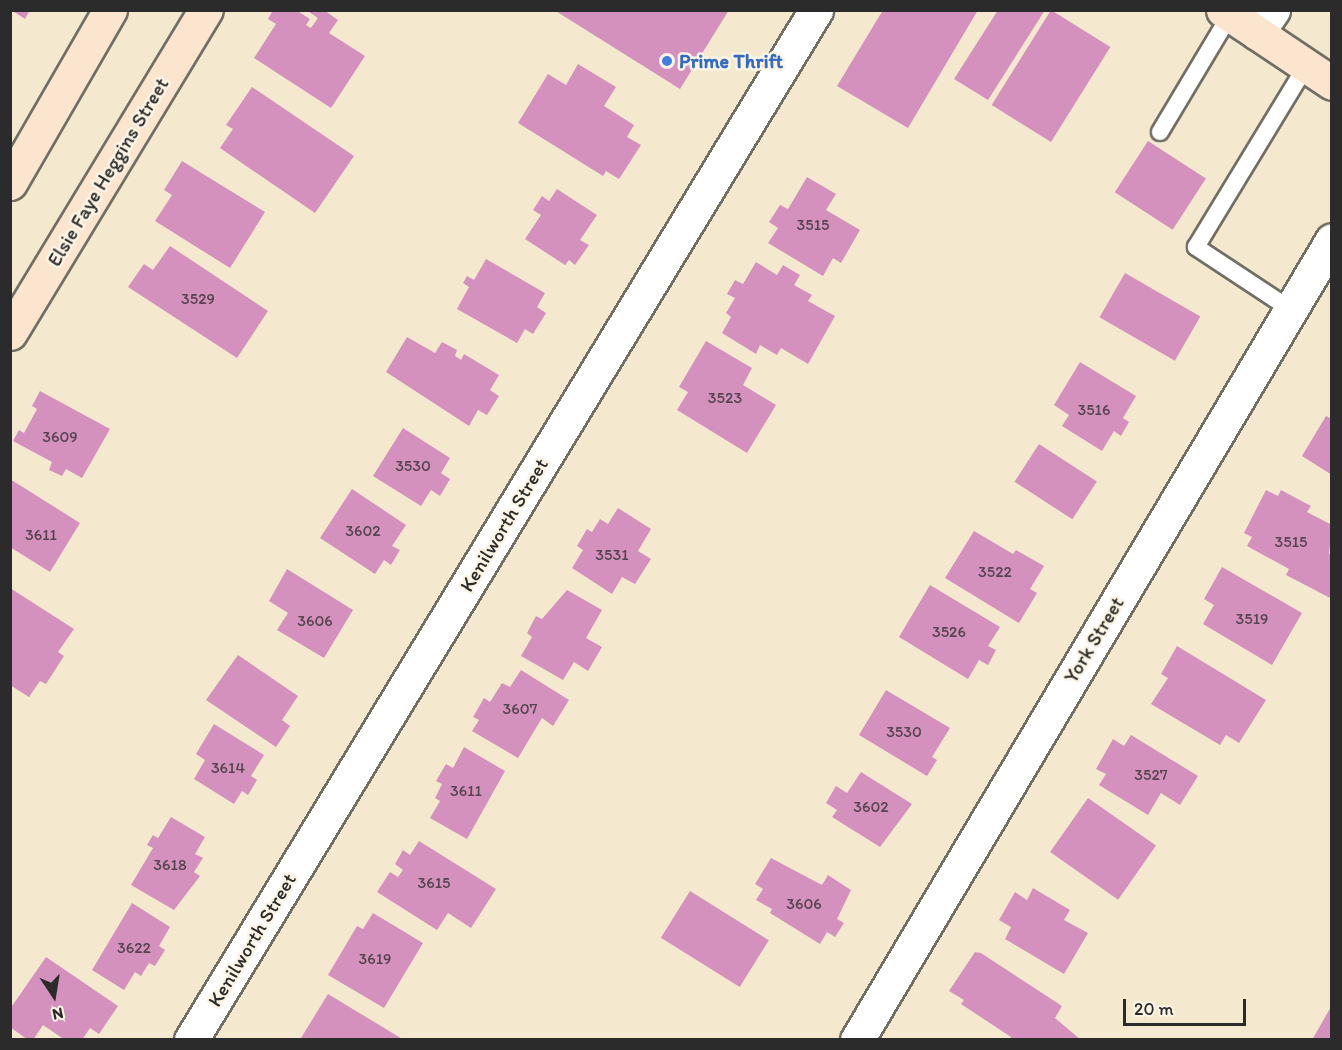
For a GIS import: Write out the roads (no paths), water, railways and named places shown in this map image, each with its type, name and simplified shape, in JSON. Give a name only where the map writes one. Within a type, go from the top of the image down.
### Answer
[{"type":"main road","points":[[10,183],[110,10]]},
{"type":"main road","name":"Elsie Faye Heggins Street","points":[[10,333],[206,10]]},
{"type":"main road","points":[[1227,13],[1265,22],[1319,74]]},
{"type":"street","name":"Kenilworth Street","points":[[191,1040],[816,10]]},
{"type":"street","name":"York Street","points":[[857,1040],[1332,240]]},
{"type":"lane","points":[[1160,132],[1227,13]]},
{"type":"lane","points":[[1290,309],[1196,247],[1319,74]]},
{"type":"place","name":"Prime Thrift","points":[[667,61]]}]
